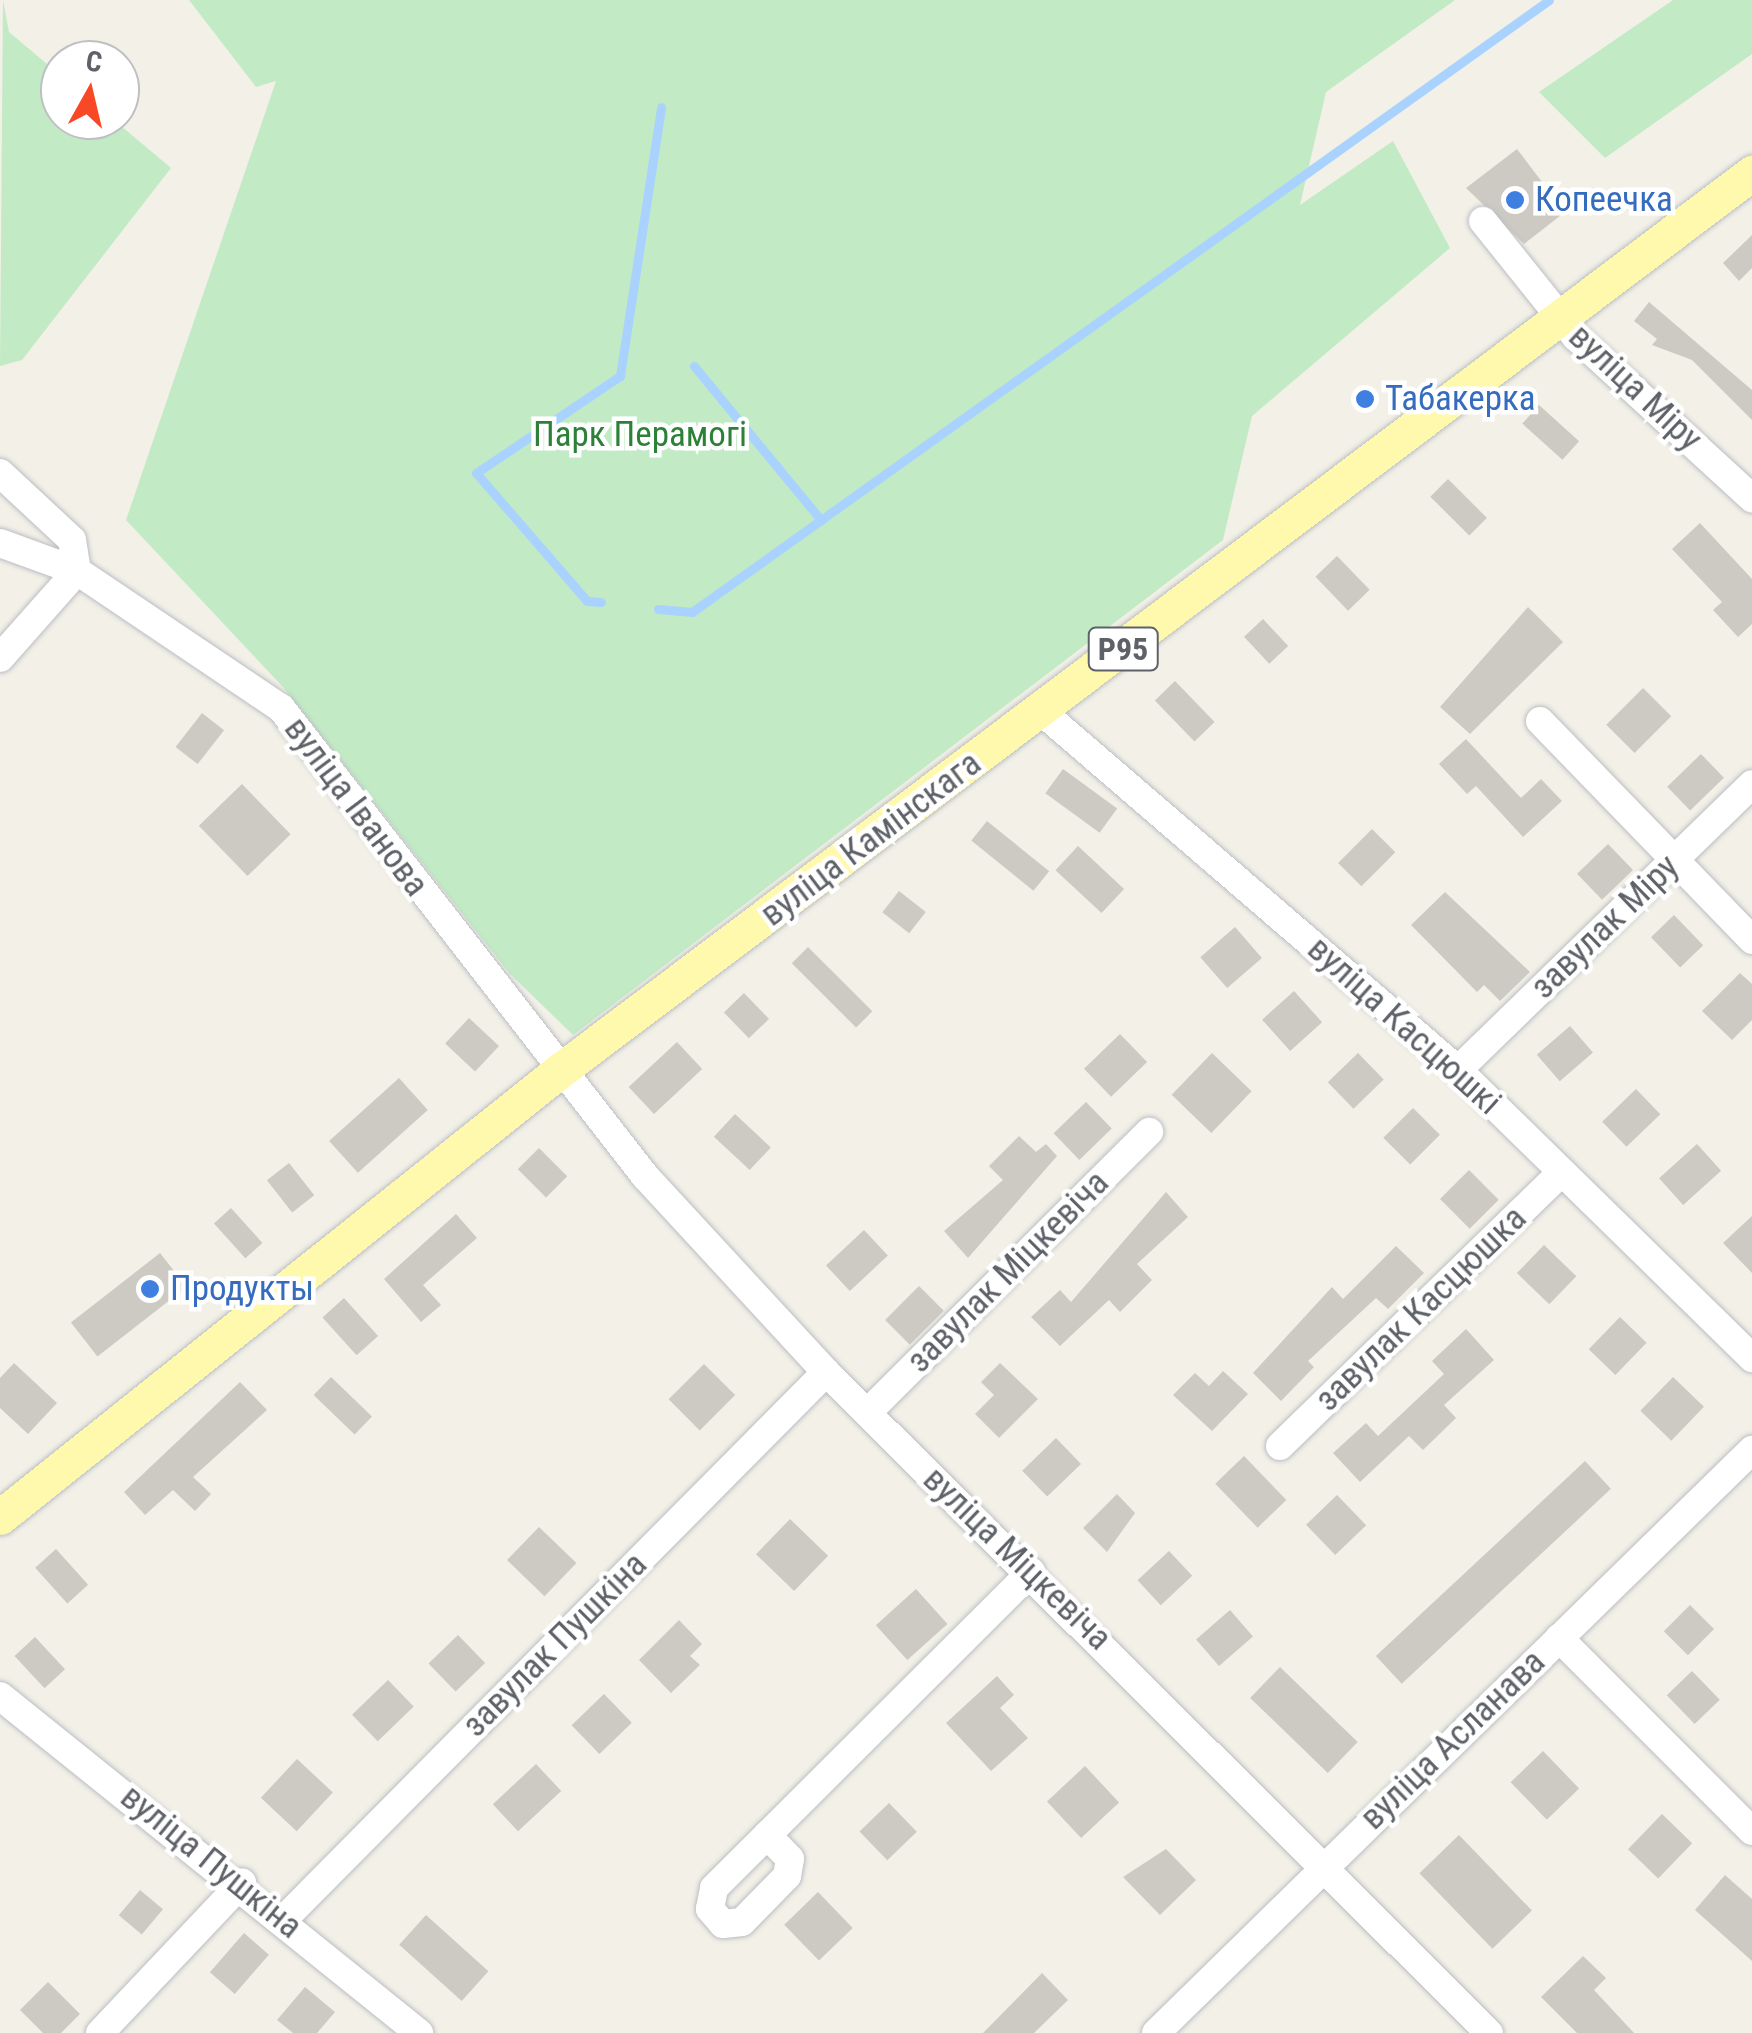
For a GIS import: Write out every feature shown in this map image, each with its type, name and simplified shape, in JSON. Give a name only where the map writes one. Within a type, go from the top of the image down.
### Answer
[{"type":"main road","name":"вуліца Камінскага","points":[[0,1517],[558,1072],[1752,173]]},
{"type":"street","name":"вуліца Міру","points":[[1483,221],[1561,319],[1752,498]]},
{"type":"street","points":[[0,474],[72,540],[77,571],[0,658]]},
{"type":"street","name":"вуліца Іванова","points":[[0,543],[77,571],[282,708],[558,1072]]},
{"type":"street","name":"вуліца Касцюшкі","points":[[1042,711],[1458,1070],[1752,1358]]},
{"type":"street","points":[[1540,722],[1752,940]]},
{"type":"street","name":"завулак Міру","points":[[1458,1070],[1752,784]]},
{"type":"street","name":"вуліца Міцкевіча","points":[[558,1072],[826,1372],[1326,1863],[1489,2033]]},
{"type":"street","name":"завулак Міцкевіча","points":[[868,1412],[1149,1132]]},
{"type":"street","name":"завулак Касцюшка","points":[[1280,1446],[1562,1172]]},
{"type":"street","name":"завулак Пушкіна","points":[[284,1919],[826,1372]]},
{"type":"street","name":"вуліца Асланава","points":[[1156,2033],[1752,1450]]},
{"type":"street","points":[[767,1835],[1031,1572]]},
{"type":"street","points":[[1559,1638],[1752,1831]]},
{"type":"street","name":"вуліца Пушкіна","points":[[0,1696],[242,1884],[419,2033]]},
{"type":"street","points":[[100,2033],[242,1884]]},
{"type":"green space","points":[[3,0],[9,32],[40,58],[40,140],[138,140],[171,168],[22,360],[0,366]]},
{"type":"green space","name":"Парк Перамогі","points":[[189,0],[1455,0],[1326,92],[1300,205],[1393,141],[1450,248],[1252,416],[1223,540],[573,1035],[510,974],[283,687],[126,520],[276,81],[256,87]]},
{"type":"green space","points":[[1673,0],[1752,0],[1752,54],[1605,158],[1539,92]]},
{"type":"building","name":"Копеечка","points":[[1517,149],[1565,212],[1524,244],[1466,188]]},
{"type":"building","points":[[1752,235],[1752,268],[1739,281],[1723,263]]},
{"type":"building","points":[[1649,302],[1752,390],[1752,420],[1692,360],[1652,345],[1657,339],[1634,321]]},
{"type":"building","points":[[1539,405],[1579,441],[1562,460],[1522,424]]},
{"type":"building","points":[[1448,479],[1487,518],[1469,536],[1430,497]]},
{"type":"building","points":[[1700,523],[1752,579],[1752,624],[1738,637],[1713,610],[1722,602],[1672,549]]},
{"type":"building","points":[[1337,556],[1370,590],[1348,611],[1315,577]]},
{"type":"building","points":[[1528,607],[1563,642],[1470,734],[1440,707]]},
{"type":"building","points":[[1263,619],[1288,646],[1269,664],[1244,637]]},
{"type":"building","points":[[1175,681],[1215,722],[1194,741],[1155,700]]},
{"type":"building","points":[[1643,688],[1671,716],[1635,753],[1606,725]]},
{"type":"building","points":[[202,713],[224,730],[198,764],[176,747]]},
{"type":"building","points":[[1466,739],[1521,798],[1541,779],[1562,801],[1523,837],[1476,786],[1467,794],[1439,764]]},
{"type":"building","points":[[1701,754],[1724,778],[1690,810],[1667,787]]},
{"type":"building","points":[[1063,769],[1117,808],[1100,833],[1045,793]]},
{"type":"building","points":[[242,784],[291,834],[247,876],[199,826]]},
{"type":"building","points":[[987,821],[1049,871],[1033,891],[971,840]]},
{"type":"building","points":[[1372,829],[1395,852],[1361,886],[1338,863]]},
{"type":"building","points":[[1608,844],[1633,870],[1602,900],[1577,874]]},
{"type":"building","points":[[1078,846],[1124,889],[1102,913],[1055,870]]},
{"type":"building","points":[[899,891],[926,912],[909,933],[882,912]]},
{"type":"building","points":[[1445,892],[1530,972],[1500,1001],[1484,985],[1477,992],[1411,925]]},
{"type":"building","points":[[1674,915],[1703,945],[1680,967],[1651,937]]},
{"type":"building","points":[[1235,927],[1262,958],[1227,988],[1200,957]]},
{"type":"building","points":[[808,947],[872,1011],[856,1028],[792,963]]},
{"type":"building","points":[[1740,973],[1752,984],[1752,1020],[1732,1040],[1702,1011]]},
{"type":"building","points":[[1294,991],[1322,1022],[1290,1051],[1262,1020]]},
{"type":"building","points":[[744,993],[769,1019],[749,1038],[724,1012]]},
{"type":"building","points":[[469,1018],[499,1046],[475,1072],[445,1044]]},
{"type":"building","points":[[1570,1026],[1593,1052],[1560,1081],[1537,1055]]},
{"type":"building","points":[[1120,1034],[1147,1062],[1111,1097],[1084,1069]]},
{"type":"building","points":[[677,1042],[702,1069],[654,1114],[629,1087]]},
{"type":"building","points":[[1212,1053],[1252,1091],[1211,1133],[1172,1095]]},
{"type":"building","points":[[1358,1053],[1384,1080],[1353,1109],[1328,1082]]},
{"type":"building","points":[[399,1078],[428,1110],[358,1173],[329,1141]]},
{"type":"building","points":[[1636,1089],[1660,1114],[1627,1147],[1602,1122]]},
{"type":"building","points":[[1086,1102],[1112,1129],[1079,1160],[1054,1133]]},
{"type":"building","points":[[1413,1108],[1440,1135],[1410,1165],[1383,1138]]},
{"type":"building","points":[[735,1114],[771,1147],[750,1170],[714,1137]]},
{"type":"building","points":[[1019,1136],[1036,1152],[1046,1144],[1057,1156],[968,1258],[944,1231],[1003,1180],[989,1166]]},
{"type":"building","points":[[1697,1144],[1721,1171],[1683,1205],[1659,1178]]},
{"type":"building","points":[[539,1148],[567,1176],[546,1197],[518,1169]]},
{"type":"building","points":[[289,1163],[314,1195],[292,1213],[267,1180]]},
{"type":"building","points":[[1469,1170],[1499,1200],[1470,1229],[1440,1199]]},
{"type":"building","points":[[1166,1192],[1188,1217],[1137,1264],[1152,1280],[1120,1312],[1109,1300],[1060,1346],[1031,1317],[1060,1290],[1071,1302]]},
{"type":"building","points":[[231,1208],[262,1243],[245,1258],[214,1223]]},
{"type":"building","points":[[456,1214],[477,1238],[423,1285],[441,1305],[421,1322],[384,1279]]},
{"type":"building","points":[[1752,1216],[1752,1273],[1723,1243]]},
{"type":"building","points":[[864,1230],[888,1256],[850,1291],[826,1265]]},
{"type":"building","points":[[1544,1245],[1576,1276],[1549,1304],[1517,1273]]},
{"type":"building","points":[[1396,1246],[1424,1273],[1388,1309],[1376,1298],[1308,1361],[1314,1367],[1281,1401],[1253,1373],[1332,1287],[1343,1299]]},
{"type":"building","points":[[160,1253],[186,1287],[97,1356],[71,1323]]},
{"type":"building","points":[[919,1286],[944,1311],[910,1345],[885,1320]]},
{"type":"building","points":[[344,1298],[378,1336],[357,1355],[322,1317]]},
{"type":"building","points":[[1620,1317],[1647,1343],[1615,1375],[1589,1349]]},
{"type":"building","points":[[1466,1329],[1494,1360],[1444,1405],[1456,1418],[1423,1450],[1409,1436],[1360,1482],[1333,1453],[1366,1423],[1378,1436],[1444,1374],[1432,1361]]},
{"type":"building","points":[[14,1363],[57,1403],[28,1434],[0,1408],[0,1378]]},
{"type":"building","points":[[1000,1363],[1038,1399],[999,1438],[975,1414],[994,1395],[981,1382]]},
{"type":"building","points":[[704,1364],[735,1395],[700,1430],[669,1399]]},
{"type":"building","points":[[1223,1371],[1248,1394],[1212,1431],[1173,1395],[1195,1373],[1209,1386]]},
{"type":"building","points":[[331,1377],[372,1417],[355,1435],[314,1395]]},
{"type":"building","points":[[1673,1377],[1704,1407],[1671,1441],[1640,1411]]},
{"type":"building","points":[[240,1382],[267,1410],[193,1477],[211,1494],[195,1511],[173,1490],[145,1515],[124,1492]]},
{"type":"building","points":[[1056,1438],[1081,1464],[1047,1497],[1022,1471]]},
{"type":"building","points":[[1244,1456],[1286,1500],[1258,1528],[1215,1484]]},
{"type":"building","points":[[1585,1461],[1611,1489],[1402,1684],[1376,1656]]},
{"type":"building","points":[[1117,1494],[1135,1513],[1107,1552],[1083,1528]]},
{"type":"building","points":[[1337,1495],[1366,1525],[1335,1555],[1306,1525]]},
{"type":"building","points":[[790,1519],[828,1556],[794,1591],[756,1554]]},
{"type":"building","points":[[539,1527],[576,1563],[544,1596],[507,1560]]},
{"type":"building","points":[[56,1549],[88,1585],[67,1603],[35,1568]]},
{"type":"building","points":[[1169,1551],[1192,1576],[1161,1605],[1138,1580]]},
{"type":"building","points":[[916,1589],[947,1624],[907,1660],[876,1625]]},
{"type":"building","points":[[1690,1605],[1714,1629],[1688,1655],[1664,1631]]},
{"type":"building","points":[[1230,1610],[1253,1636],[1219,1666],[1196,1640]]},
{"type":"building","points":[[679,1620],[702,1644],[690,1656],[700,1665],[671,1693],[639,1660]]},
{"type":"building","points":[[458,1635],[485,1663],[456,1692],[429,1663]]},
{"type":"building","points":[[35,1637],[65,1669],[45,1688],[15,1656]]},
{"type":"building","points":[[1280,1667],[1358,1742],[1328,1773],[1250,1698]]},
{"type":"building","points":[[1692,1671],[1720,1700],[1695,1724],[1667,1695]]},
{"type":"building","points":[[997,1676],[1014,1695],[1000,1708],[1028,1738],[991,1771],[946,1723]]},
{"type":"building","points":[[388,1680],[414,1707],[378,1741],[352,1715]]},
{"type":"building","points":[[604,1694],[632,1723],[599,1754],[572,1725]]},
{"type":"building","points":[[1543,1751],[1579,1788],[1547,1820],[1511,1782]]},
{"type":"building","points":[[297,1759],[333,1792],[297,1831],[261,1798]]},
{"type":"building","points":[[536,1764],[561,1791],[518,1831],[493,1804]]},
{"type":"building","points":[[1085,1766],[1119,1803],[1081,1838],[1047,1801]]},
{"type":"building","points":[[889,1803],[917,1832],[887,1860],[860,1831]]},
{"type":"building","points":[[1662,1814],[1692,1843],[1658,1878],[1628,1849]]},
{"type":"building","points":[[1459,1835],[1532,1911],[1492,1949],[1419,1873]]},
{"type":"building","points":[[1166,1849],[1196,1880],[1160,1915],[1123,1877]]},
{"type":"building","points":[[1725,1875],[1752,1899],[1752,1961],[1695,1910]]},
{"type":"building","points":[[140,1890],[163,1909],[142,1935],[119,1915]]},
{"type":"building","points":[[818,1892],[853,1928],[819,1961],[784,1925]]},
{"type":"building","points":[[426,1915],[488,1971],[462,2001],[399,1945]]},
{"type":"building","points":[[244,1933],[269,1955],[235,1994],[210,1972]]},
{"type":"building","points":[[1583,1956],[1606,1978],[1594,1990],[1634,2033],[1577,2033],[1541,1997]]},
{"type":"building","points":[[1042,1973],[1068,2000],[1034,2033],[983,2033]]},
{"type":"building","points":[[48,1982],[80,2014],[61,2033],[43,2033],[20,2010]]},
{"type":"building","points":[[305,1987],[335,2012],[317,2033],[293,2033],[277,2020]]},
{"type":"waterway","points":[[658,609],[692,612],[1549,0]]},
{"type":"waterway","points":[[601,602],[587,601],[476,473],[620,376],[661,107]]},
{"type":"waterway","points":[[694,366],[821,520]]},
{"type":"place","name":"Копеечка","points":[[1515,200]]},
{"type":"place","name":"Табакерка","points":[[1365,399]]},
{"type":"place","name":"Продукты","points":[[150,1289]]}]
